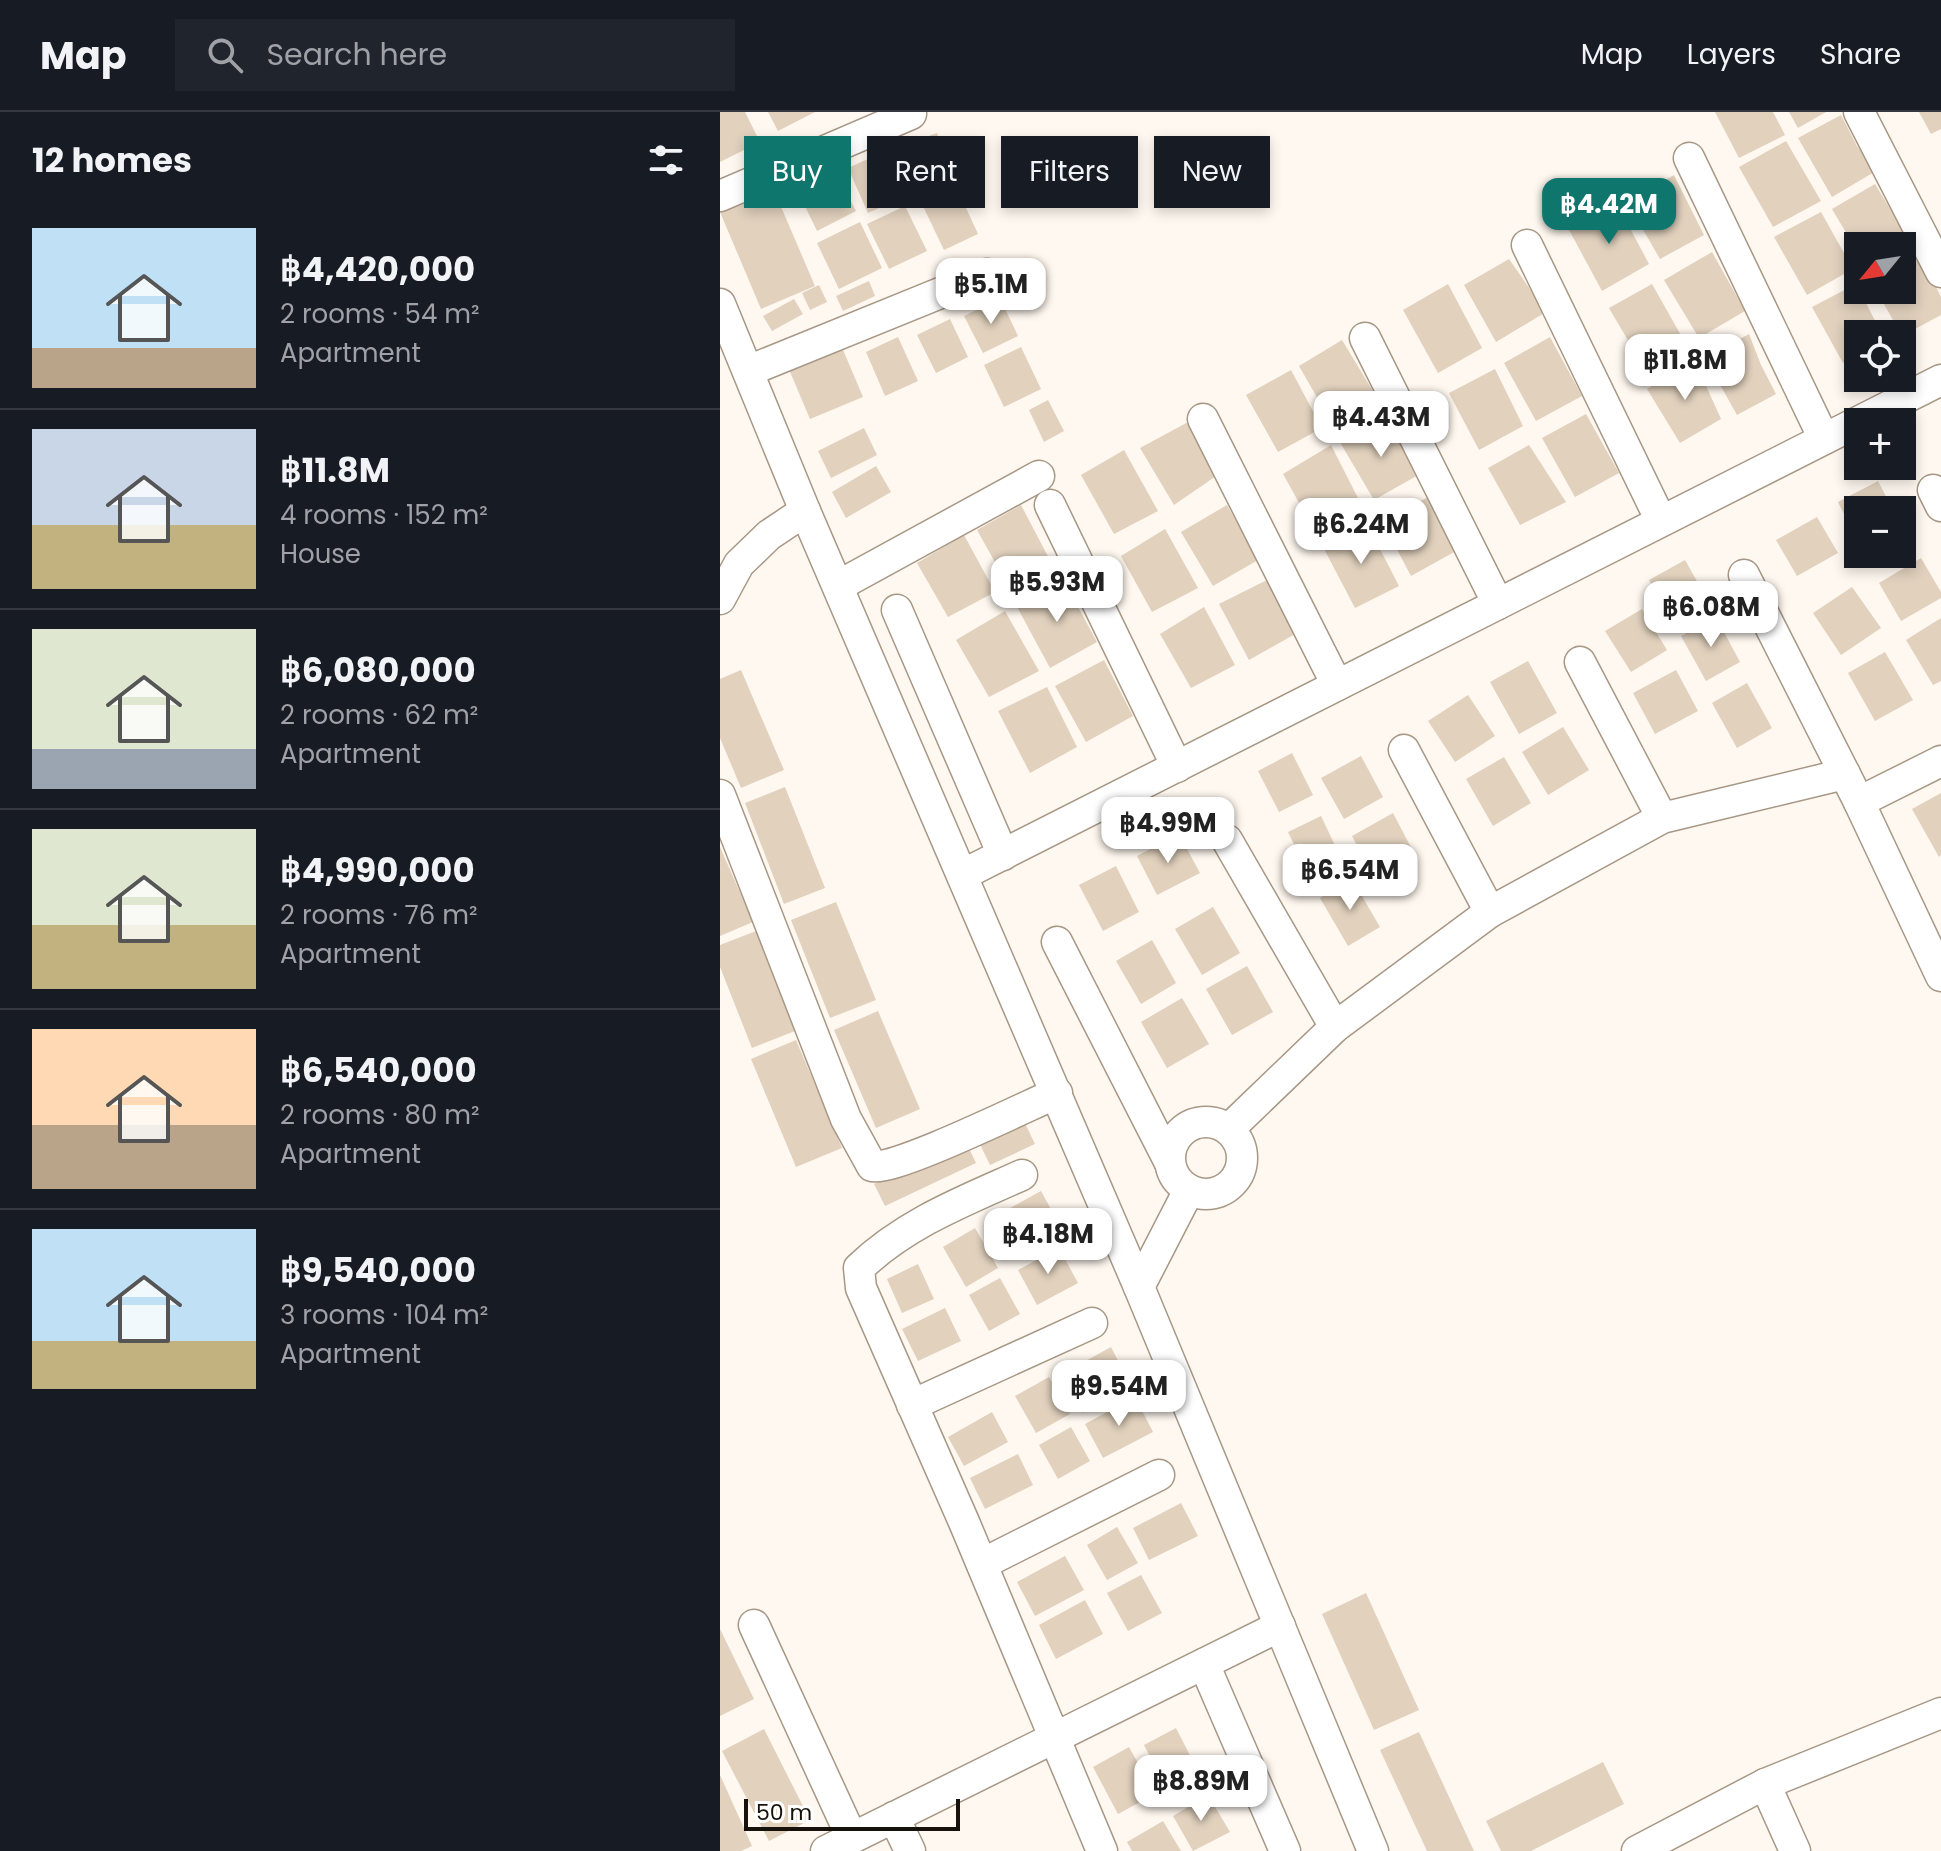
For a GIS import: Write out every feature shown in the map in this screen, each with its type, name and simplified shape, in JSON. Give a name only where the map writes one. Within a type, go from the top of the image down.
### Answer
[{"type":"street","points":[[1859,112],[1941,272]]},
{"type":"street","points":[[720,196],[911,114]]},
{"type":"street","points":[[1689,158],[1824,439]]},
{"type":"street","points":[[1527,245],[1661,521]]},
{"type":"street","points":[[748,371],[987,274]]},
{"type":"street","points":[[720,304],[805,511],[1139,1287],[1373,1851]]},
{"type":"street","points":[[1365,338],[1498,604]]},
{"type":"street","points":[[962,875],[1941,380]]},
{"type":"street","points":[[1203,419],[1337,685]]},
{"type":"street","points":[[838,586],[1039,476]]},
{"type":"street","points":[[1050,505],[1177,767]]},
{"type":"street","points":[[720,599],[739,564],[769,535],[805,511]]},
{"type":"street","points":[[1744,575],[1859,802],[1941,976]]},
{"type":"street","points":[[897,610],[1003,855]]},
{"type":"street","points":[[1580,662],[1662,818]]},
{"type":"street","points":[[1404,750],[1490,912]]},
{"type":"street","points":[[1859,802],[1941,761]]},
{"type":"street","points":[[1229,1129],[1335,1027],[1490,912],[1662,818],[1845,774]]},
{"type":"street","points":[[720,795],[846,1119],[872,1166],[879,1168],[919,1154],[1057,1093]]},
{"type":"street","points":[[1227,840],[1335,1027]]},
{"type":"street","points":[[1057,942],[1173,1173],[1189,1190],[1213,1194],[1233,1183],[1240,1173],[1242,1149],[1229,1129],[1206,1121],[1183,1129],[1175,1138],[1169,1161]]},
{"type":"street","points":[[1022,1175],[924,1219],[875,1253],[859,1268],[861,1288],[982,1564],[1102,1851]]},
{"type":"street","points":[[1139,1287],[1189,1190]]},
{"type":"street","points":[[912,1405],[1092,1323]]},
{"type":"street","points":[[982,1564],[1159,1475]]},
{"type":"street","points":[[754,1625],[839,1844],[1280,1626]]},
{"type":"street","points":[[1204,1664],[1285,1851]]},
{"type":"street","points":[[1637,1851],[1765,1784],[1941,1713]]},
{"type":"street","points":[[1765,1784],[1795,1851]]},
{"type":"street","points":[[894,1817],[910,1851]]},
{"type":"building","points":[[720,112],[745,112],[757,136],[744,136],[744,150],[720,162]]},
{"type":"building","points":[[768,112],[815,112],[778,131]]},
{"type":"building","points":[[1715,112],[1773,112],[1785,135],[1739,158]]},
{"type":"building","points":[[1789,112],[1826,112],[1798,128]]},
{"type":"building","points":[[1919,112],[1941,112],[1941,129],[1931,134]]},
{"type":"building","points":[[1841,115],[1857,146],[1876,171],[1832,197],[1798,138]]},
{"type":"building","points":[[1786,141],[1821,201],[1773,227],[1739,167]]},
{"type":"building","points":[[867,159],[867,208],[879,208],[868,213],[851,175],[851,167]]},
{"type":"building","points":[[1674,175],[1704,235],[1660,259],[1627,202]]},
{"type":"building","points":[[1875,184],[1904,232],[1846,232],[1832,209]]},
{"type":"building","points":[[744,192],[744,208],[782,208],[815,286],[761,309],[720,212],[720,202]]},
{"type":"building","points":[[851,201],[856,211],[817,231],[806,208],[851,208]]},
{"type":"building","points":[[1616,202],[1649,264],[1602,291],[1568,228]]},
{"type":"building","points":[[906,208],[927,251],[889,269],[867,224]]},
{"type":"building","points":[[924,208],[966,208],[978,234],[944,250]]},
{"type":"building","points":[[1821,212],[1844,253],[1844,274],[1807,295],[1774,237]]},
{"type":"building","points":[[860,222],[882,268],[839,289],[817,243]]},
{"type":"building","points":[[1712,252],[1745,311],[1699,338],[1664,280]]},
{"type":"building","points":[[1916,252],[1941,297],[1941,315],[1916,328],[1916,320],[1893,320],[1884,304],[1916,304]]},
{"type":"building","points":[[1509,259],[1546,312],[1496,342],[1464,285]]},
{"type":"building","points":[[869,281],[875,296],[843,311],[836,296]]},
{"type":"building","points":[[1448,284],[1482,348],[1438,373],[1403,310]]},
{"type":"building","points":[[1652,284],[1687,346],[1646,371],[1609,308]]},
{"type":"building","points":[[819,285],[827,302],[810,310],[802,293]]},
{"type":"building","points":[[1844,290],[1844,304],[1866,304],[1875,320],[1844,320],[1843,363],[1812,307]]},
{"type":"building","points":[[1000,298],[1018,336],[983,353],[964,316]]},
{"type":"building","points":[[794,299],[803,314],[772,331],[763,316]]},
{"type":"building","points":[[950,319],[968,357],[936,373],[917,335]]},
{"type":"building","points":[[1749,334],[1776,394],[1737,415],[1705,358]]},
{"type":"building","points":[[898,337],[918,381],[885,396],[866,352]]},
{"type":"building","points":[[1550,337],[1582,396],[1536,421],[1504,363]]},
{"type":"building","points":[[838,338],[863,397],[810,419],[785,360]]},
{"type":"building","points":[[1342,340],[1379,401],[1334,427],[1299,366]]},
{"type":"building","points":[[1021,347],[1041,389],[1004,407],[984,365]]},
{"type":"building","points":[[1694,359],[1721,419],[1680,443],[1647,389]]},
{"type":"building","points":[[1495,369],[1523,426],[1479,450],[1449,393]]},
{"type":"building","points":[[1291,370],[1322,428],[1278,452],[1246,395]]},
{"type":"building","points":[[1048,400],[1064,431],[1044,442],[1029,410]]},
{"type":"building","points":[[1586,414],[1619,473],[1575,497],[1542,438]]},
{"type":"building","points":[[1388,418],[1420,474],[1374,500],[1341,444]]},
{"type":"building","points":[[1190,421],[1219,474],[1174,505],[1140,448]]},
{"type":"building","points":[[864,428],[877,455],[831,478],[818,451]]},
{"type":"building","points":[[1331,445],[1362,506],[1315,531],[1283,474]]},
{"type":"building","points":[[1529,445],[1566,502],[1520,525],[1488,468]]},
{"type":"building","points":[[1124,450],[1158,511],[1114,534],[1081,475]]},
{"type":"building","points":[[876,466],[891,492],[846,518],[832,492]]},
{"type":"building","points":[[1878,481],[1886,496],[1849,496]]},
{"type":"building","points":[[1430,496],[1456,551],[1411,576],[1382,521]]},
{"type":"building","points":[[1844,499],[1844,514],[1838,502]]},
{"type":"building","points":[[1021,505],[1053,566],[1010,589],[977,530]]},
{"type":"building","points":[[1227,505],[1258,560],[1213,586],[1181,532]]},
{"type":"building","points":[[1817,517],[1838,553],[1797,576],[1776,540]]},
{"type":"building","points":[[1366,522],[1399,586],[1355,608],[1323,547]]},
{"type":"building","points":[[1165,529],[1198,588],[1152,612],[1121,556]]},
{"type":"building","points":[[964,535],[995,592],[948,617],[917,563]]},
{"type":"building","points":[[1921,558],[1941,592],[1941,598],[1901,621],[1879,583],[1904,568],[1916,568],[1916,561]]},
{"type":"building","points":[[1685,560],[1708,601],[1672,621],[1649,580]]},
{"type":"building","points":[[1267,580],[1295,634],[1249,660],[1219,604]]},
{"type":"building","points":[[1064,581],[1097,642],[1050,668],[1016,605]]},
{"type":"building","points":[[1852,587],[1881,628],[1841,655],[1813,613]]},
{"type":"building","points":[[1204,607],[1235,665],[1191,688],[1160,634]]},
{"type":"building","points":[[1642,609],[1667,650],[1631,672],[1605,631]]},
{"type":"building","points":[[1005,611],[1039,671],[989,697],[956,640]]},
{"type":"building","points":[[1716,617],[1740,662],[1706,681],[1681,636]]},
{"type":"building","points":[[1941,618],[1941,681],[1933,685],[1906,640]]},
{"type":"building","points":[[1885,652],[1913,700],[1875,721],[1848,673]]},
{"type":"building","points":[[1104,660],[1133,716],[1086,742],[1055,686]]},
{"type":"building","points":[[1528,661],[1557,713],[1519,734],[1490,682]]},
{"type":"building","points":[[741,670],[784,770],[741,788],[720,738],[720,679]]},
{"type":"building","points":[[1676,670],[1698,711],[1655,734],[1633,693]]},
{"type":"building","points":[[1747,683],[1772,728],[1737,748],[1712,703]]},
{"type":"building","points":[[1047,687],[1077,747],[1030,773],[998,711]]},
{"type":"building","points":[[1468,695],[1495,736],[1455,762],[1428,721]]},
{"type":"building","points":[[1563,727],[1589,770],[1548,795],[1522,752]]},
{"type":"building","points":[[1292,753],[1313,795],[1279,812],[1258,771]]},
{"type":"building","points":[[1361,756],[1383,797],[1344,819],[1321,778]]},
{"type":"building","points":[[1504,757],[1531,803],[1493,826],[1466,779]]},
{"type":"building","points":[[785,787],[825,888],[784,904],[745,803]]},
{"type":"building","points":[[1941,793],[1941,855],[1939,857],[1912,809]]},
{"type":"building","points":[[1393,813],[1416,857],[1375,880],[1352,836]]},
{"type":"building","points":[[1321,816],[1341,858],[1308,874],[1288,832]]},
{"type":"building","points":[[1179,834],[1200,873],[1157,895],[1137,856]]},
{"type":"building","points":[[720,847],[753,922],[720,936]]},
{"type":"building","points":[[1116,866],[1139,912],[1103,931],[1079,885]]},
{"type":"building","points":[[1352,879],[1380,927],[1348,946],[1320,898]]},
{"type":"building","points":[[836,902],[876,1000],[830,1018],[791,920]]},
{"type":"building","points":[[1213,907],[1240,953],[1202,975],[1175,929]]},
{"type":"building","points":[[756,931],[795,1031],[752,1048],[720,967],[720,945]]},
{"type":"building","points":[[1152,940],[1176,983],[1141,1004],[1116,961]]},
{"type":"building","points":[[1247,966],[1273,1012],[1232,1035],[1206,989]]},
{"type":"building","points":[[1182,998],[1209,1044],[1167,1068],[1141,1022]]},
{"type":"building","points":[[878,1011],[920,1109],[876,1128],[834,1030]]},
{"type":"building","points":[[796,1040],[842,1148],[796,1167],[751,1059]]},
{"type":"building","points":[[1022,1117],[1035,1144],[990,1165],[977,1138]]},
{"type":"building","points":[[965,1140],[976,1163],[885,1206],[874,1184]]},
{"type":"building","points":[[1041,1191],[1063,1231],[1012,1259],[990,1219]]},
{"type":"building","points":[[975,1228],[998,1268],[966,1287],[943,1247]]},
{"type":"building","points":[[1059,1248],[1078,1283],[1037,1305],[1018,1270]]},
{"type":"building","points":[[918,1264],[934,1299],[902,1313],[887,1279]]},
{"type":"building","points":[[1000,1278],[1020,1314],[989,1331],[969,1295]]},
{"type":"building","points":[[945,1308],[961,1341],[918,1361],[902,1329]]},
{"type":"building","points":[[1111,1347],[1131,1386],[1083,1413],[1062,1374]]},
{"type":"building","points":[[1049,1377],[1070,1414],[1036,1433],[1015,1396]]},
{"type":"building","points":[[1135,1397],[1153,1432],[1103,1458],[1085,1424]]},
{"type":"building","points":[[992,1412],[1008,1442],[964,1466],[948,1437]]},
{"type":"building","points":[[1071,1427],[1090,1461],[1058,1479],[1039,1445]]},
{"type":"building","points":[[1018,1454],[1033,1485],[985,1509],[970,1478]]},
{"type":"building","points":[[1181,1503],[1198,1536],[1149,1560],[1133,1528]]},
{"type":"building","points":[[1117,1527],[1138,1563],[1107,1580],[1087,1545]]},
{"type":"building","points":[[1065,1556],[1084,1590],[1035,1616],[1017,1582]]},
{"type":"building","points":[[1141,1575],[1162,1613],[1128,1631],[1107,1593]]},
{"type":"building","points":[[1366,1593],[1419,1710],[1374,1730],[1322,1614]]},
{"type":"building","points":[[1085,1600],[1103,1634],[1056,1659],[1039,1625]]},
{"type":"building","points":[[720,1629],[754,1699],[720,1716]]},
{"type":"building","points":[[1176,1728],[1203,1781],[1171,1798],[1144,1745]]},
{"type":"building","points":[[764,1729],[810,1820],[769,1841],[722,1751]]},
{"type":"building","points":[[1419,1732],[1474,1851],[1427,1851],[1380,1750]]},
{"type":"building","points":[[1129,1747],[1155,1794],[1118,1814],[1093,1767]]},
{"type":"building","points":[[1603,1762],[1624,1804],[1531,1851],[1501,1851],[1486,1821]]},
{"type":"building","points":[[720,1775],[752,1846],[741,1851],[720,1851]]},
{"type":"building","points":[[1208,1795],[1230,1832],[1193,1851],[1173,1816]]},
{"type":"building","points":[[1163,1821],[1181,1851],[1132,1851],[1127,1842]]}]
